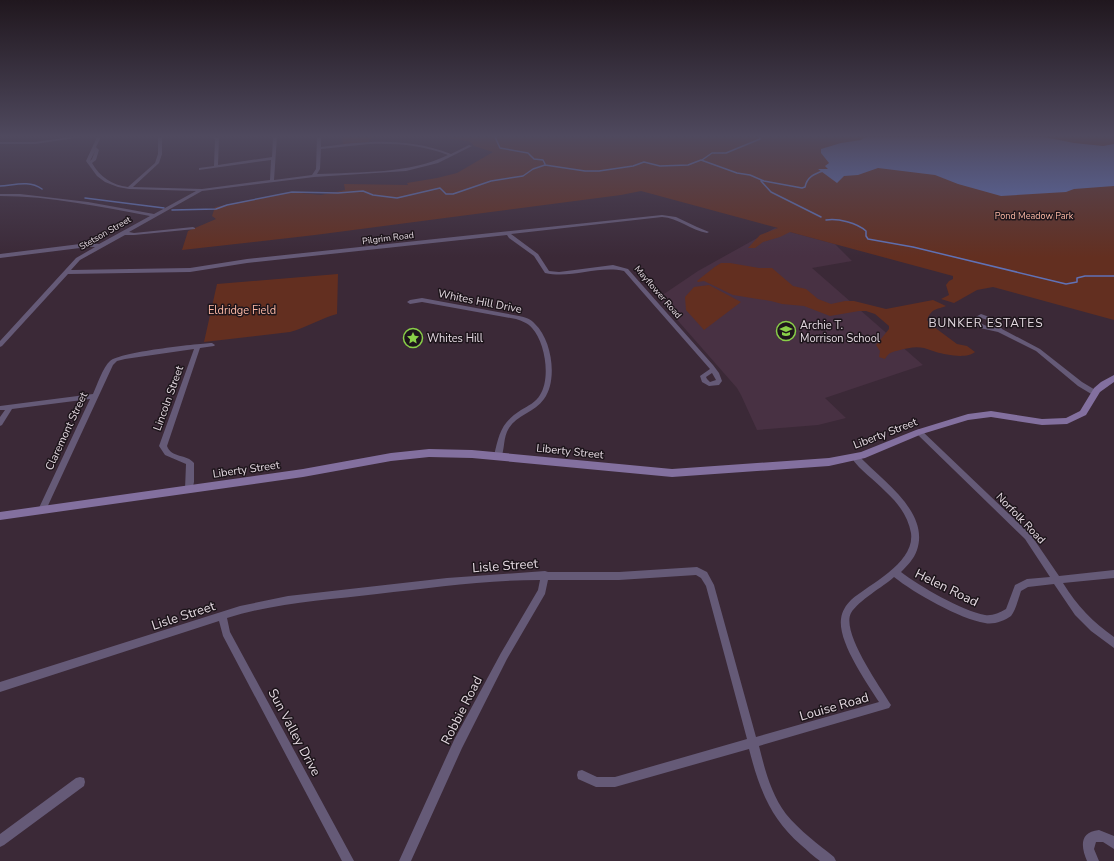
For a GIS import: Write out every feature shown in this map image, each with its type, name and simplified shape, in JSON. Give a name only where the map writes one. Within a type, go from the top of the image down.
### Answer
[{"type":"main road","name":"Liberty Street","points":[[0,516],[313,472],[414,454],[449,453],[498,456],[672,473],[812,464],[855,457],[957,419],[985,414],[1002,415],[1042,422],[1067,421],[1083,414],[1095,393],[1104,384],[1114,378]]},
{"type":"street","points":[[100,177],[117,187],[202,190],[304,177]]},
{"type":"street","points":[[129,188],[141,177]]},
{"type":"street","name":"Stetson Street","points":[[0,345],[78,259],[202,190]]},
{"type":"street","points":[[0,195],[16,195],[88,204],[155,216]]},
{"type":"street","name":"Pilgrim Road","points":[[66,272],[194,269],[247,261],[665,215],[676,217],[697,230],[707,232]]},
{"type":"street","points":[[123,233],[131,234],[193,228]]},
{"type":"street","name":"Mayflower Road","points":[[508,233],[511,237],[536,255],[545,270],[551,274],[563,274],[613,267],[626,270],[713,370],[719,381],[715,384],[709,384],[704,380],[704,375],[713,370]]},
{"type":"street","points":[[0,256],[88,245],[100,246]]},
{"type":"street","name":"Whites Hill Drive","points":[[410,302],[422,300],[517,317],[529,321],[537,328],[543,338],[550,375],[546,390],[538,402],[506,426],[498,456]]},
{"type":"street","points":[[1000,330],[1038,350],[1080,384],[1095,393]]},
{"type":"street","points":[[198,346],[212,345]]},
{"type":"street","name":"Claremont Street","points":[[42,510],[108,366],[125,357],[198,346]]},
{"type":"street","name":"Lincoln Street","points":[[189,489],[190,463],[186,460],[169,455],[165,452],[163,446],[198,346]]},
{"type":"street","points":[[0,408],[94,396]]},
{"type":"street","points":[[0,423],[10,407]]},
{"type":"street","name":"Norfolk Road","points":[[919,432],[1022,532],[1038,550],[1078,612],[1094,628],[1114,643]]},
{"type":"street","name":"Louise Road","points":[[582,775],[596,782],[615,782],[886,705],[849,642],[845,621],[847,612],[852,606],[905,563],[912,552],[915,540],[913,524],[898,500],[855,457]]},
{"type":"street","name":"Lisle Street","points":[[0,687],[248,608],[297,599],[458,581],[545,575],[619,576],[688,570],[697,571],[704,575],[710,585],[764,781],[777,810],[794,830],[830,861]]},
{"type":"street","name":"Helen Road","points":[[894,572],[907,583],[968,614],[979,618],[990,619],[998,618],[1009,612],[1013,605],[1016,591],[1024,584],[1057,579],[1114,574]]},
{"type":"street","name":"Robbie Road","points":[[405,861],[458,744],[504,656],[542,591],[545,575]]},
{"type":"street","name":"Sun Valley Drive","points":[[222,616],[226,633],[348,861]]},
{"type":"street","points":[[0,841],[80,782]]},
{"type":"street","points":[[1093,861],[1088,849],[1090,839],[1095,836],[1100,836],[1114,843]]},
{"type":"shaded area","name":"Archie T. Morrison School","points":[[775,228],[835,244],[852,261],[812,268],[923,365],[825,398],[846,418],[818,425],[757,430],[737,388],[658,298],[698,271]]},
{"type":"green space","name":"Pond Meadow Park","points":[[1114,177],[1114,320],[993,287],[977,290],[954,303],[941,299],[949,295],[946,285],[953,279],[953,276],[790,232],[780,237],[763,242],[755,248],[748,248],[760,235],[778,228],[641,191],[621,195],[315,235],[182,250],[188,231],[216,219],[212,216],[215,207],[291,192],[321,195],[345,190],[344,184],[408,185],[407,183],[437,178]]},
{"type":"green space","points":[[721,263],[759,268],[772,268],[793,286],[806,289],[818,299],[831,304],[854,301],[886,309],[933,300],[946,306],[931,313],[927,320],[930,324],[957,344],[967,346],[975,352],[967,355],[956,356],[921,347],[915,347],[893,352],[885,359],[879,357],[880,351],[876,345],[889,329],[889,326],[875,314],[866,311],[859,311],[830,316],[804,306],[782,304],[733,295],[704,281],[697,281]]},
{"type":"green space","name":"Eldridge Field","points":[[338,274],[337,314],[290,332],[204,342],[217,284]]},
{"type":"green space","points":[[709,285],[741,302],[704,330],[686,310],[685,297],[694,287]]},
{"type":"water","points":[[829,177],[843,177],[837,183]]},
{"type":"water","points":[[941,177],[1114,177],[1114,186],[1074,189],[1066,192],[1001,196],[958,184]]},
{"type":"waterway","points":[[172,210],[216,209],[227,205],[292,192],[338,193],[363,191],[373,195],[397,198],[440,188],[446,194],[453,194],[491,181],[515,177]]},
{"type":"waterway","points":[[755,177],[764,181],[802,188],[805,187],[810,177]]},
{"type":"waterway","points":[[761,181],[771,192],[821,217]]},
{"type":"waterway","points":[[0,186],[27,184],[37,186],[42,189]]},
{"type":"waterway","points":[[85,198],[164,208]]},
{"type":"waterway","points":[[826,220],[842,220],[853,223],[866,231],[866,236],[868,239],[913,247],[1066,284],[1077,282],[1077,278],[1085,276],[1114,276]]},
{"type":"place","name":"Archie T. Morrison School","points":[[786,331]]},
{"type":"place","name":"Whites Hill","points":[[413,338]]},
{"type":"district","name":"BUNKER ESTATES","points":[[986,323]]}]
